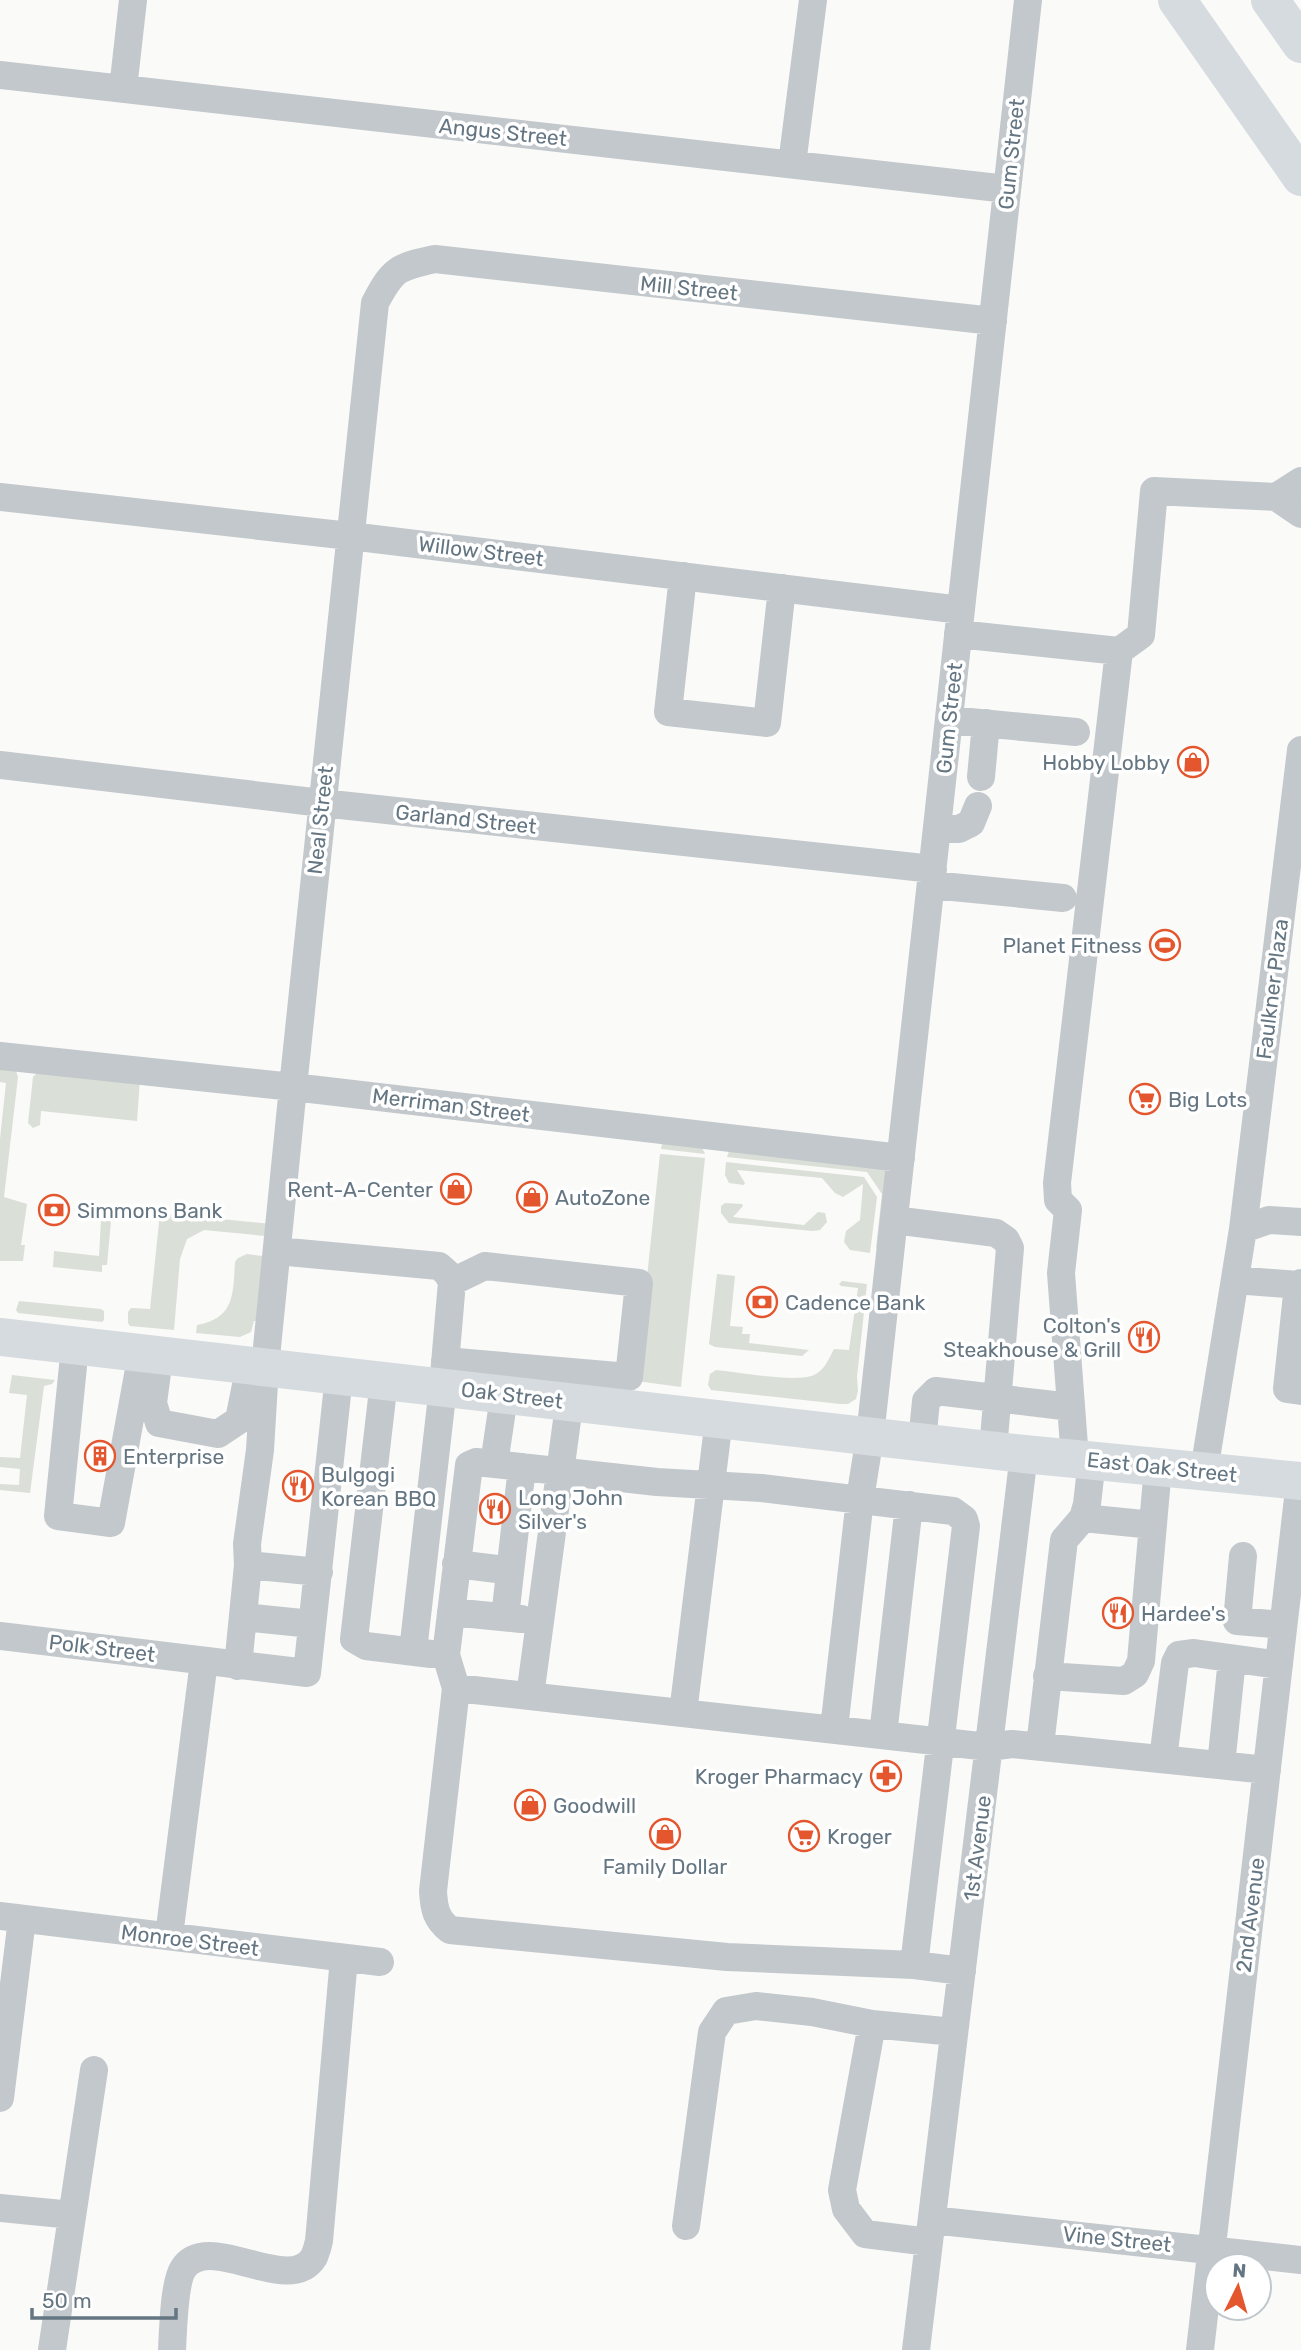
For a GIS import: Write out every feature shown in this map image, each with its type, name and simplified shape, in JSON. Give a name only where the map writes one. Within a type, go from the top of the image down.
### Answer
[{"type":"highway","points":[[1177,0],[1301,177]]},
{"type":"highway","points":[[1270,0],[1301,44]]},
{"type":"highway","name":"Oak Street","points":[[0,1337],[384,1381],[444,1374],[619,1392],[719,1419],[1008,1452]]},
{"type":"highway","name":"East Oak Street","points":[[1008,1452],[1300,1481]]},
{"type":"street","points":[[123,89],[133,0]]},
{"type":"street","points":[[792,164],[813,0]]},
{"type":"street","name":"Gum Street","points":[[834,1729],[933,877],[1028,0]]},
{"type":"street","name":"Angus Street","points":[[0,75],[1007,188]]},
{"type":"street","name":"Mill Street","points":[[389,276],[412,264],[435,259],[993,321]]},
{"type":"street","name":"Neal Street","points":[[258,1366],[277,1251],[375,303],[389,276]]},
{"type":"street","points":[[1276,497],[1301,481]]},
{"type":"street","points":[[1040,1746],[1064,1540],[1083,1518],[1087,1504],[1084,1460],[1071,1407],[1061,1273],[1068,1210],[1058,1200],[1057,1182],[1119,651],[1141,635],[1154,491],[1276,497],[1301,514]]},
{"type":"street","name":"Willow Street","points":[[0,497],[782,588],[1119,651]]},
{"type":"street","points":[[683,576],[668,712],[767,723],[782,588]]},
{"type":"street","points":[[949,720],[1076,732]]},
{"type":"street","points":[[981,777],[986,723]]},
{"type":"street","name":"Faulkner Plaza","points":[[1204,1471],[1243,1229],[1301,750]]},
{"type":"street","name":"Garland Street","points":[[0,765],[933,877],[1063,898]]},
{"type":"street","points":[[937,829],[959,829],[971,823],[978,806]]},
{"type":"street","name":"Merriman Street","points":[[0,1056],[293,1087],[901,1158]]},
{"type":"street","name":"1st Avenue","points":[[894,1220],[996,1233],[1006,1240],[1010,1248],[997,1398],[1008,1452],[989,1747],[916,2350]]},
{"type":"street","points":[[1243,1229],[1269,1220],[1301,1222]]},
{"type":"street","points":[[277,1251],[439,1266],[452,1282],[412,1651]]},
{"type":"street","points":[[452,1282],[485,1266],[639,1283],[629,1377],[619,1392]]},
{"type":"street","points":[[1235,1279],[1300,1284],[1287,1389],[1301,1391],[1301,1383]]},
{"type":"street","points":[[75,1346],[58,1516],[111,1523],[131,1418],[151,1354]]},
{"type":"street","points":[[151,1354],[153,1403],[159,1423],[218,1434],[239,1420],[258,1366]]},
{"type":"street","points":[[238,1666],[248,1564],[247,1544],[260,1450],[258,1366]]},
{"type":"street","points":[[243,1617],[312,1624],[339,1376]]},
{"type":"street","points":[[494,1464],[506,1380]]},
{"type":"street","points":[[384,1381],[354,1639],[366,1646],[446,1655]]},
{"type":"street","points":[[530,1696],[571,1387]]},
{"type":"street","points":[[922,1442],[926,1401],[936,1391],[1071,1407]]},
{"type":"street","points":[[683,1713],[719,1419]]},
{"type":"street","points":[[914,1965],[966,1526],[964,1519],[953,1511],[761,1488],[711,1486],[476,1462],[469,1465],[446,1655],[456,1688],[433,1891],[434,1908],[440,1922],[450,1930],[727,1957],[914,1965],[962,1971]]},
{"type":"street","points":[[505,1617],[522,1467]]},
{"type":"street","points":[[1047,1676],[1124,1681],[1135,1674],[1141,1661],[1158,1467]]},
{"type":"street","name":"2nd Avenue","points":[[1200,2350],[1266,1770],[1286,1646],[1300,1481]]},
{"type":"street","points":[[883,1735],[909,1505]]},
{"type":"street","points":[[1083,1518],[1153,1525]]},
{"type":"street","points":[[1243,1556],[1237,1621],[1286,1646]]},
{"type":"street","points":[[248,1564],[319,1572]]},
{"type":"street","points":[[456,1564],[497,1569]]},
{"type":"street","points":[[451,1612],[540,1622]]},
{"type":"street","name":"Polk Street","points":[[0,1636],[307,1673],[312,1624]]},
{"type":"street","points":[[1163,1759],[1175,1663],[1179,1655],[1194,1653],[1232,1659],[1286,1646]]},
{"type":"street","points":[[1221,1765],[1232,1659]]},
{"type":"street","points":[[169,1936],[204,1661]]},
{"type":"street","points":[[456,1688],[989,1747],[1012,1744],[1040,1746],[1266,1770]]},
{"type":"street","points":[[0,2098],[11,1918]]},
{"type":"street","name":"Monroe Street","points":[[11,1918],[380,1962]]},
{"type":"street","points":[[172,2350],[181,2271],[191,2259],[200,2256],[212,2257],[281,2270],[301,2267],[314,2257],[319,2241],[344,1958]]},
{"type":"street","points":[[686,2226],[712,2032],[726,2011],[755,2006],[813,2012],[872,2024],[954,2032]]},
{"type":"street","points":[[872,2024],[842,2190],[846,2209],[865,2234],[931,2231]]},
{"type":"street","points":[[52,2350],[94,2070]]},
{"type":"street","points":[[0,2207],[72,2216]]},
{"type":"street","name":"Vine Street","points":[[931,2231],[1212,2249],[1301,2260]]},
{"type":"shaded area","points":[[0,1063],[16,1071],[18,1077],[4,1197],[27,1204],[21,1245],[25,1245],[23,1261],[0,1261],[0,1139],[6,1083],[0,1082]]},
{"type":"shaded area","points":[[37,1073],[140,1079],[137,1121],[41,1111],[40,1125],[33,1128],[28,1123],[33,1077]]},
{"type":"shaded area","points":[[663,1138],[701,1145],[705,1154],[661,1149]]},
{"type":"shaded area","points":[[729,1151],[887,1170],[879,1246],[876,1248],[882,1194],[867,1172],[727,1157]]},
{"type":"shaded area","points":[[660,1154],[705,1158],[681,1387],[636,1381]]},
{"type":"shaded area","points":[[726,1162],[864,1177],[877,1197],[870,1253],[850,1250],[844,1242],[846,1231],[860,1220],[863,1184],[843,1197],[835,1193],[822,1178],[737,1170],[744,1185],[729,1183],[725,1175]]},
{"type":"shaded area","points":[[725,1203],[742,1204],[733,1217],[804,1225],[818,1212],[825,1213],[827,1222],[820,1230],[813,1231],[729,1223],[721,1213],[721,1206]]},
{"type":"shaded area","points":[[160,1213],[271,1224],[265,1236],[204,1230],[187,1239],[180,1259],[174,1330],[130,1326],[128,1323],[128,1312],[131,1308],[150,1309]]},
{"type":"shaded area","points":[[101,1221],[111,1221],[107,1265],[102,1265],[102,1272],[53,1267],[54,1251],[99,1256]]},
{"type":"shaded area","points":[[247,1254],[263,1256],[261,1321],[254,1321],[251,1332],[240,1337],[196,1333],[197,1325],[219,1317],[230,1303],[235,1262]]},
{"type":"shaded area","points":[[717,1274],[735,1276],[730,1326],[743,1327],[742,1334],[750,1334],[749,1343],[809,1350],[802,1356],[715,1347],[709,1344]]},
{"type":"shaded area","points":[[842,1281],[867,1284],[856,1399],[848,1404],[840,1404],[711,1390],[708,1385],[710,1374],[716,1370],[806,1377],[821,1370],[834,1349],[849,1350],[858,1288],[841,1286],[839,1284]]},
{"type":"shaded area","points":[[19,1301],[101,1309],[104,1311],[104,1320],[102,1322],[18,1313],[16,1310]]},
{"type":"shaded area","points":[[12,1375],[55,1380],[44,1386],[30,1493],[0,1490],[0,1484],[19,1485],[20,1469],[0,1467],[0,1457],[20,1458],[27,1395],[9,1393]]},
{"type":"place","name":"Hobby Lobby","points":[[1193,762]]},
{"type":"place","name":"Planet Fitness","points":[[1165,945]]},
{"type":"place","name":"Big Lots","points":[[1145,1099]]},
{"type":"place","name":"Rent-A-Center","points":[[456,1189]]},
{"type":"place","name":"AutoZone","points":[[532,1197]]},
{"type":"place","name":"Simmons Bank","points":[[54,1210]]},
{"type":"place","name":"Cadence Bank","points":[[762,1302]]},
{"type":"place","name":"Colton's Steakhouse & Grill","points":[[1144,1337]]},
{"type":"place","name":"Enterprise","points":[[100,1456]]},
{"type":"place","name":"Bulgogi Korean BBQ","points":[[298,1486]]},
{"type":"place","name":"Long John Silver's","points":[[495,1509]]},
{"type":"place","name":"Hardee's","points":[[1118,1613]]},
{"type":"place","name":"Kroger Pharmacy","points":[[886,1776]]},
{"type":"place","name":"Goodwill","points":[[530,1805]]},
{"type":"place","name":"Family Dollar","points":[[665,1834]]},
{"type":"place","name":"Kroger","points":[[804,1836]]}]
